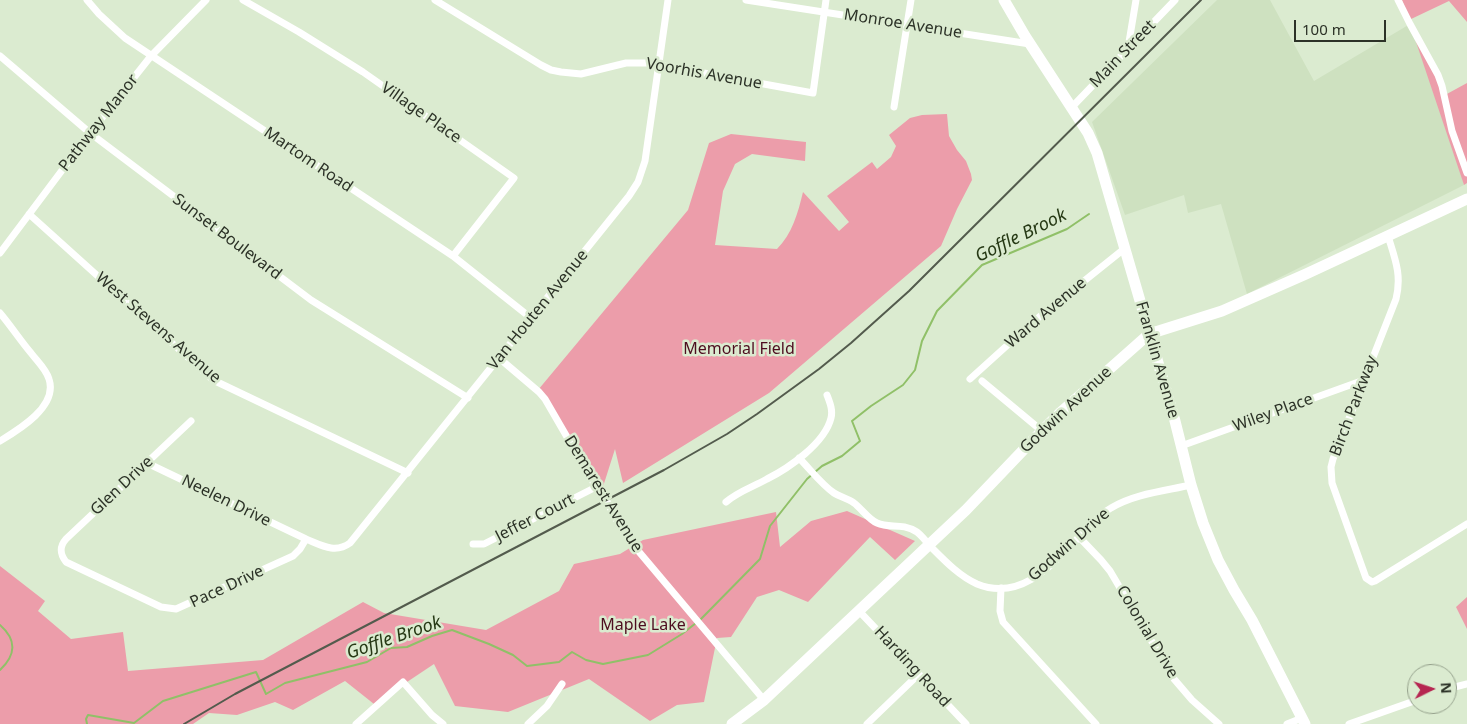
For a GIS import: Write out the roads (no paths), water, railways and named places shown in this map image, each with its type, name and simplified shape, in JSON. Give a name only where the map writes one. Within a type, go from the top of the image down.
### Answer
[{"type":"main road","name":"Franklin Avenue","points":[[1004,0],[1030,44],[1088,133],[1098,153],[1124,249],[1175,421],[1202,523],[1218,560],[1252,620],[1303,721]]},
{"type":"main road","name":"Godwin Avenue","points":[[732,724],[764,700],[966,510],[1042,431],[1149,334],[1222,311],[1467,199]]},
{"type":"street","name":"Martom Road","points":[[87,0],[125,38],[453,256],[531,318]]},
{"type":"street","name":"Pathway Manor","points":[[0,253],[90,133],[151,56],[206,0]]},
{"type":"street","name":"Village Place","points":[[243,0],[363,72],[514,178],[453,256]]},
{"type":"street","name":"Voorhis Avenue","points":[[435,0],[541,66],[556,71],[582,74],[626,63],[643,63],[813,93],[824,12]]},
{"type":"street","name":"Van Houten Avenue","points":[[306,539],[336,550],[344,548],[350,543],[629,196],[638,182],[645,161],[668,0]]},
{"type":"street","name":"Monroe Avenue","points":[[746,0],[1030,44]]},
{"type":"street","points":[[824,12],[826,0]]},
{"type":"street","points":[[894,107],[911,0]]},
{"type":"street","points":[[1128,48],[1136,0]]},
{"type":"street","name":"Main Street","points":[[1072,107],[1175,0]]},
{"type":"street","points":[[1398,0],[1438,75],[1452,131],[1467,173]]},
{"type":"street","name":"Sunset Boulevard","points":[[0,56],[90,133],[310,300],[468,398]]},
{"type":"street","name":"West Stevens Avenue","points":[[29,214],[213,380],[408,473]]},
{"type":"street","name":"Birch Parkway","points":[[1388,236],[1398,267],[1396,299],[1333,459],[1332,483],[1368,580],[1375,581],[1467,524]]},
{"type":"street","name":"Ward Avenue","points":[[970,379],[1033,322],[1124,249]]},
{"type":"street","points":[[0,313],[46,373],[50,386],[48,399],[42,409],[0,441]]},
{"type":"street","name":"Demarest Avenue","points":[[499,358],[545,399],[596,487],[602,492],[622,530],[764,700]]},
{"type":"street","name":"Wiley Place","points":[[1181,446],[1364,380]]},
{"type":"street","points":[[982,381],[1042,431]]},
{"type":"street","points":[[726,502],[740,491],[782,471],[816,443],[829,424],[832,411],[827,395]]},
{"type":"street","name":"Glen Drive","points":[[61,555],[62,543],[191,421]]},
{"type":"street","name":"Godwin Drive","points":[[799,458],[834,493],[852,501],[873,520],[885,525],[910,528],[918,533],[961,575],[989,587],[1001,588],[1020,585],[1037,577],[1098,517],[1112,507],[1132,498],[1191,484]]},
{"type":"street","name":"Neelen Drive","points":[[146,463],[306,539]]},
{"type":"street","name":"Jeffer Court","points":[[473,544],[484,544],[596,487]]},
{"type":"street","name":"Colonial Drive","points":[[1079,537],[1110,571],[1179,685],[1192,700],[1219,724]]},
{"type":"street","name":"Pace Drive","points":[[61,555],[66,562],[73,566],[161,607],[176,609],[293,556],[306,539]]},
{"type":"street","points":[[1001,588],[1000,611],[1003,622],[1096,724]]},
{"type":"street","name":"Harding Road","points":[[859,611],[966,724]]},
{"type":"street","points":[[867,724],[919,674]]},
{"type":"street","points":[[359,723],[403,682],[432,715],[443,724]]},
{"type":"street","points":[[528,724],[547,706],[562,684]]},
{"type":"street","points":[[1348,724],[1407,703]]},
{"type":"street","points":[[1287,724],[1303,721]]},
{"type":"waterway","name":"Goffle Brook","points":[[700,620],[760,559],[770,526],[807,479],[822,466],[842,456],[860,441],[852,421],[903,385],[915,370],[922,341],[937,311],[982,265],[1067,229],[1089,214]]},
{"type":"waterway","name":"Goffle Brook","points":[[87,724],[86,719],[88,715],[134,723],[163,701],[256,672],[266,694],[285,683],[367,662],[391,648],[407,647],[452,630],[513,655],[527,666],[559,662],[572,652],[586,660],[603,664],[648,655],[696,623]]},
{"type":"waterway","name":"Goffle Brook","points":[[0,625],[12,642],[12,653],[0,670]]},
{"type":"railway","points":[[184,724],[235,694],[664,470],[727,434],[757,414],[819,369],[909,291],[1201,0]]},
{"type":"park label","name":"Memorial Field","points":[[739,349]]},
{"type":"park label","name":"Maple Lake","points":[[643,625]]}]
